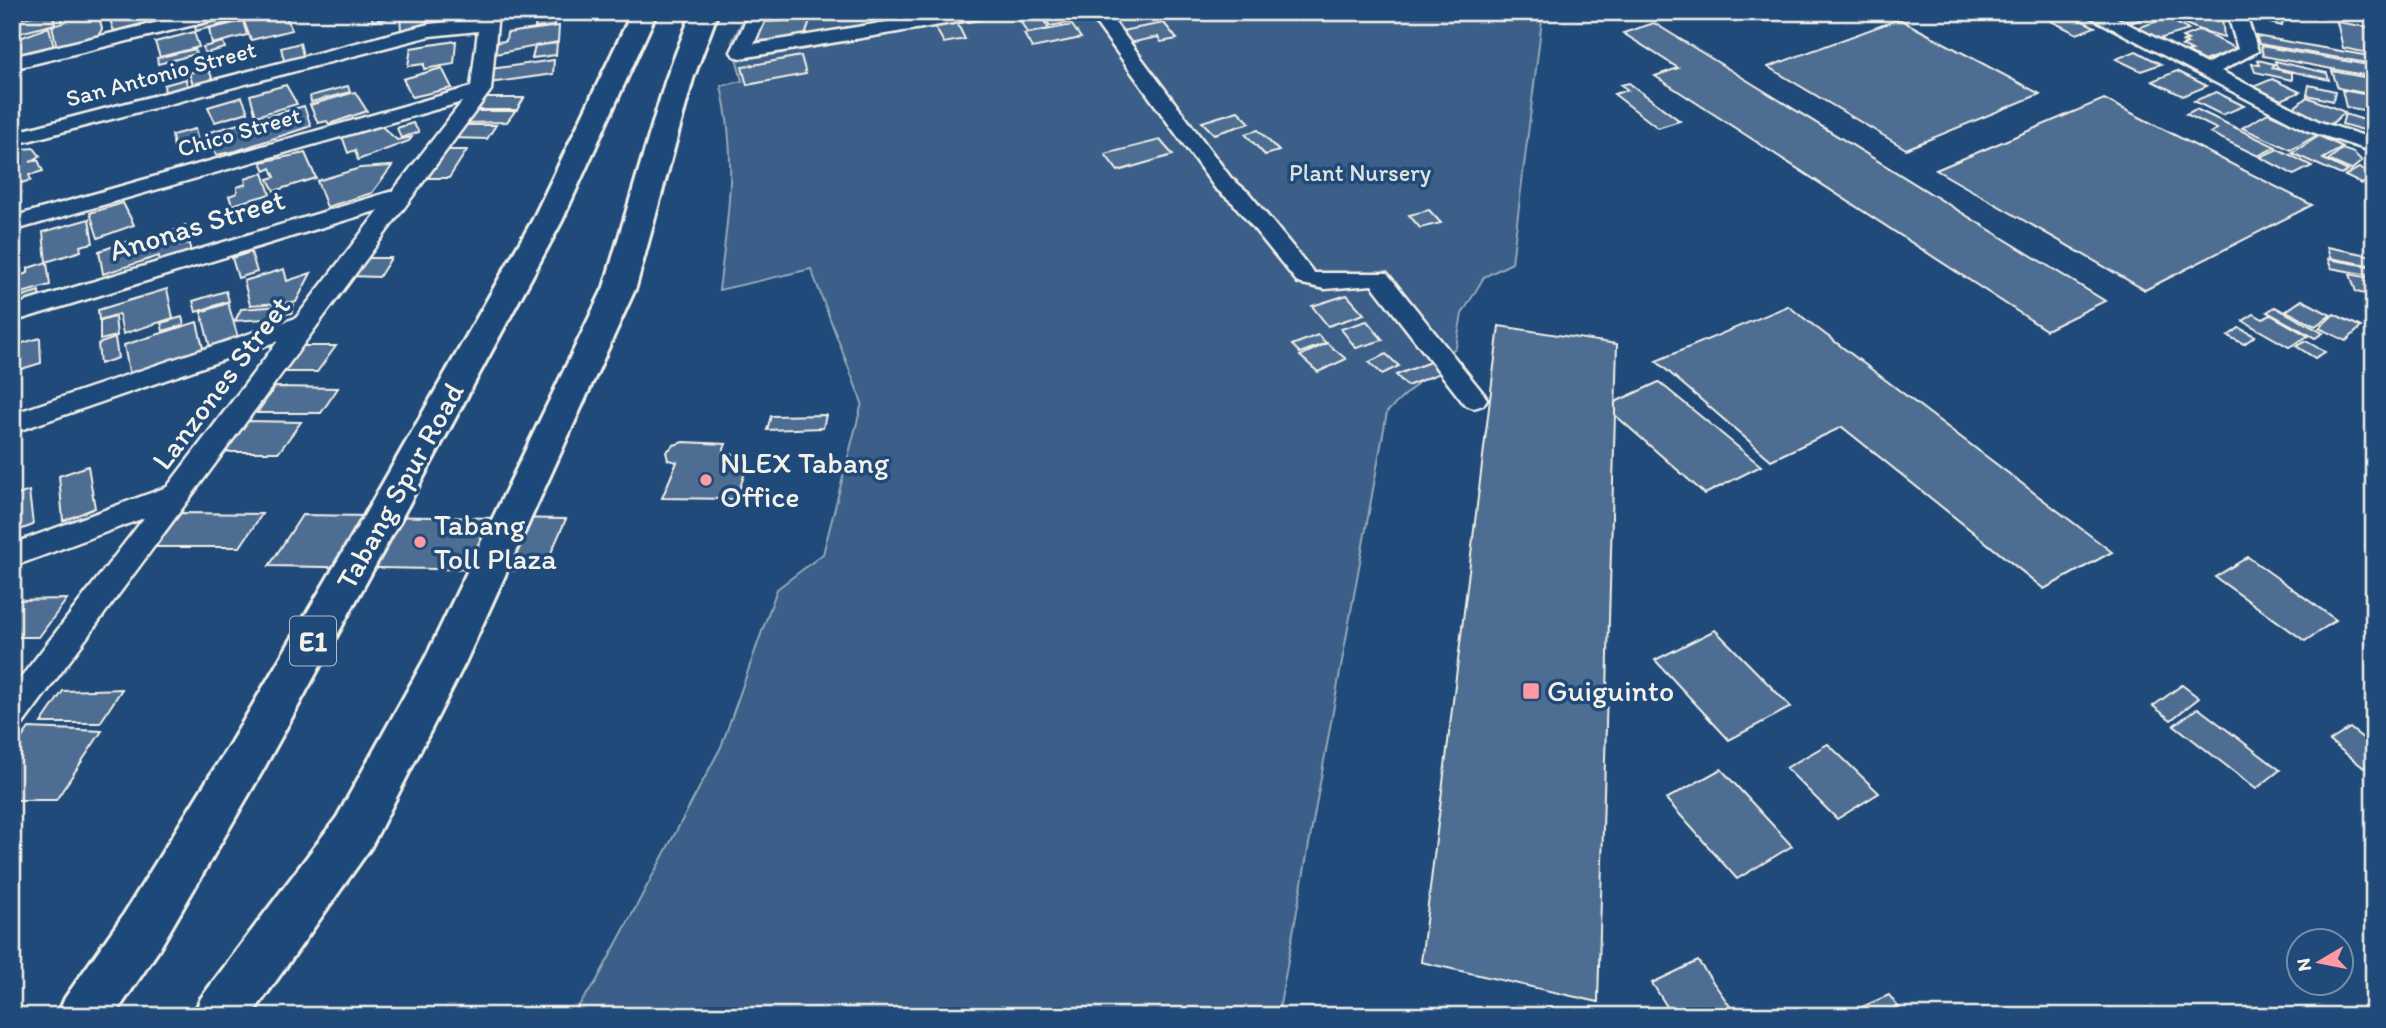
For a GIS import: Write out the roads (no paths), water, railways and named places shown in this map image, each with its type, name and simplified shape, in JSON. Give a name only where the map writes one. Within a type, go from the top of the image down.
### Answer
[{"type":"highway","name":"Tabang Spur Road","points":[[83,1016],[140,934],[385,515],[547,221],[645,12]]},
{"type":"highway","points":[[219,1016],[354,832],[444,663],[620,287],[636,241],[682,67],[705,12]]},
{"type":"street","points":[[12,63],[225,12]]},
{"type":"street","points":[[759,12],[741,52],[982,12]]},
{"type":"street","points":[[863,32],[870,12]]},
{"type":"street","points":[[1097,12],[1223,183],[1241,198],[1306,278],[1322,283],[1339,283],[1361,277],[1379,278],[1474,400]]},
{"type":"street","points":[[2090,12],[2313,126],[2374,145]]},
{"type":"street","points":[[2208,70],[2248,51],[2236,12]]},
{"type":"street","points":[[481,90],[488,18]]},
{"type":"street","name":"San Antonio Street","points":[[12,139],[429,30],[488,18]]},
{"type":"street","name":"Lanzones Street","points":[[12,714],[180,494],[481,90]]},
{"type":"street","name":"Chico Street","points":[[12,224],[481,90]]},
{"type":"street","name":"Anonas Street","points":[[12,314],[401,196]]},
{"type":"street","points":[[12,424],[307,323]]},
{"type":"street","points":[[12,556],[180,494]]},
{"type":"place","name":"NLEX Tabang Office","points":[[706,480]]},
{"type":"place","name":"Tabang Toll Plaza","points":[[420,542]]},
{"type":"place","name":"Guiguinto","points":[[1531,691]]},
{"type":"park label","name":"Plant Nursery","points":[[1360,173]]}]
